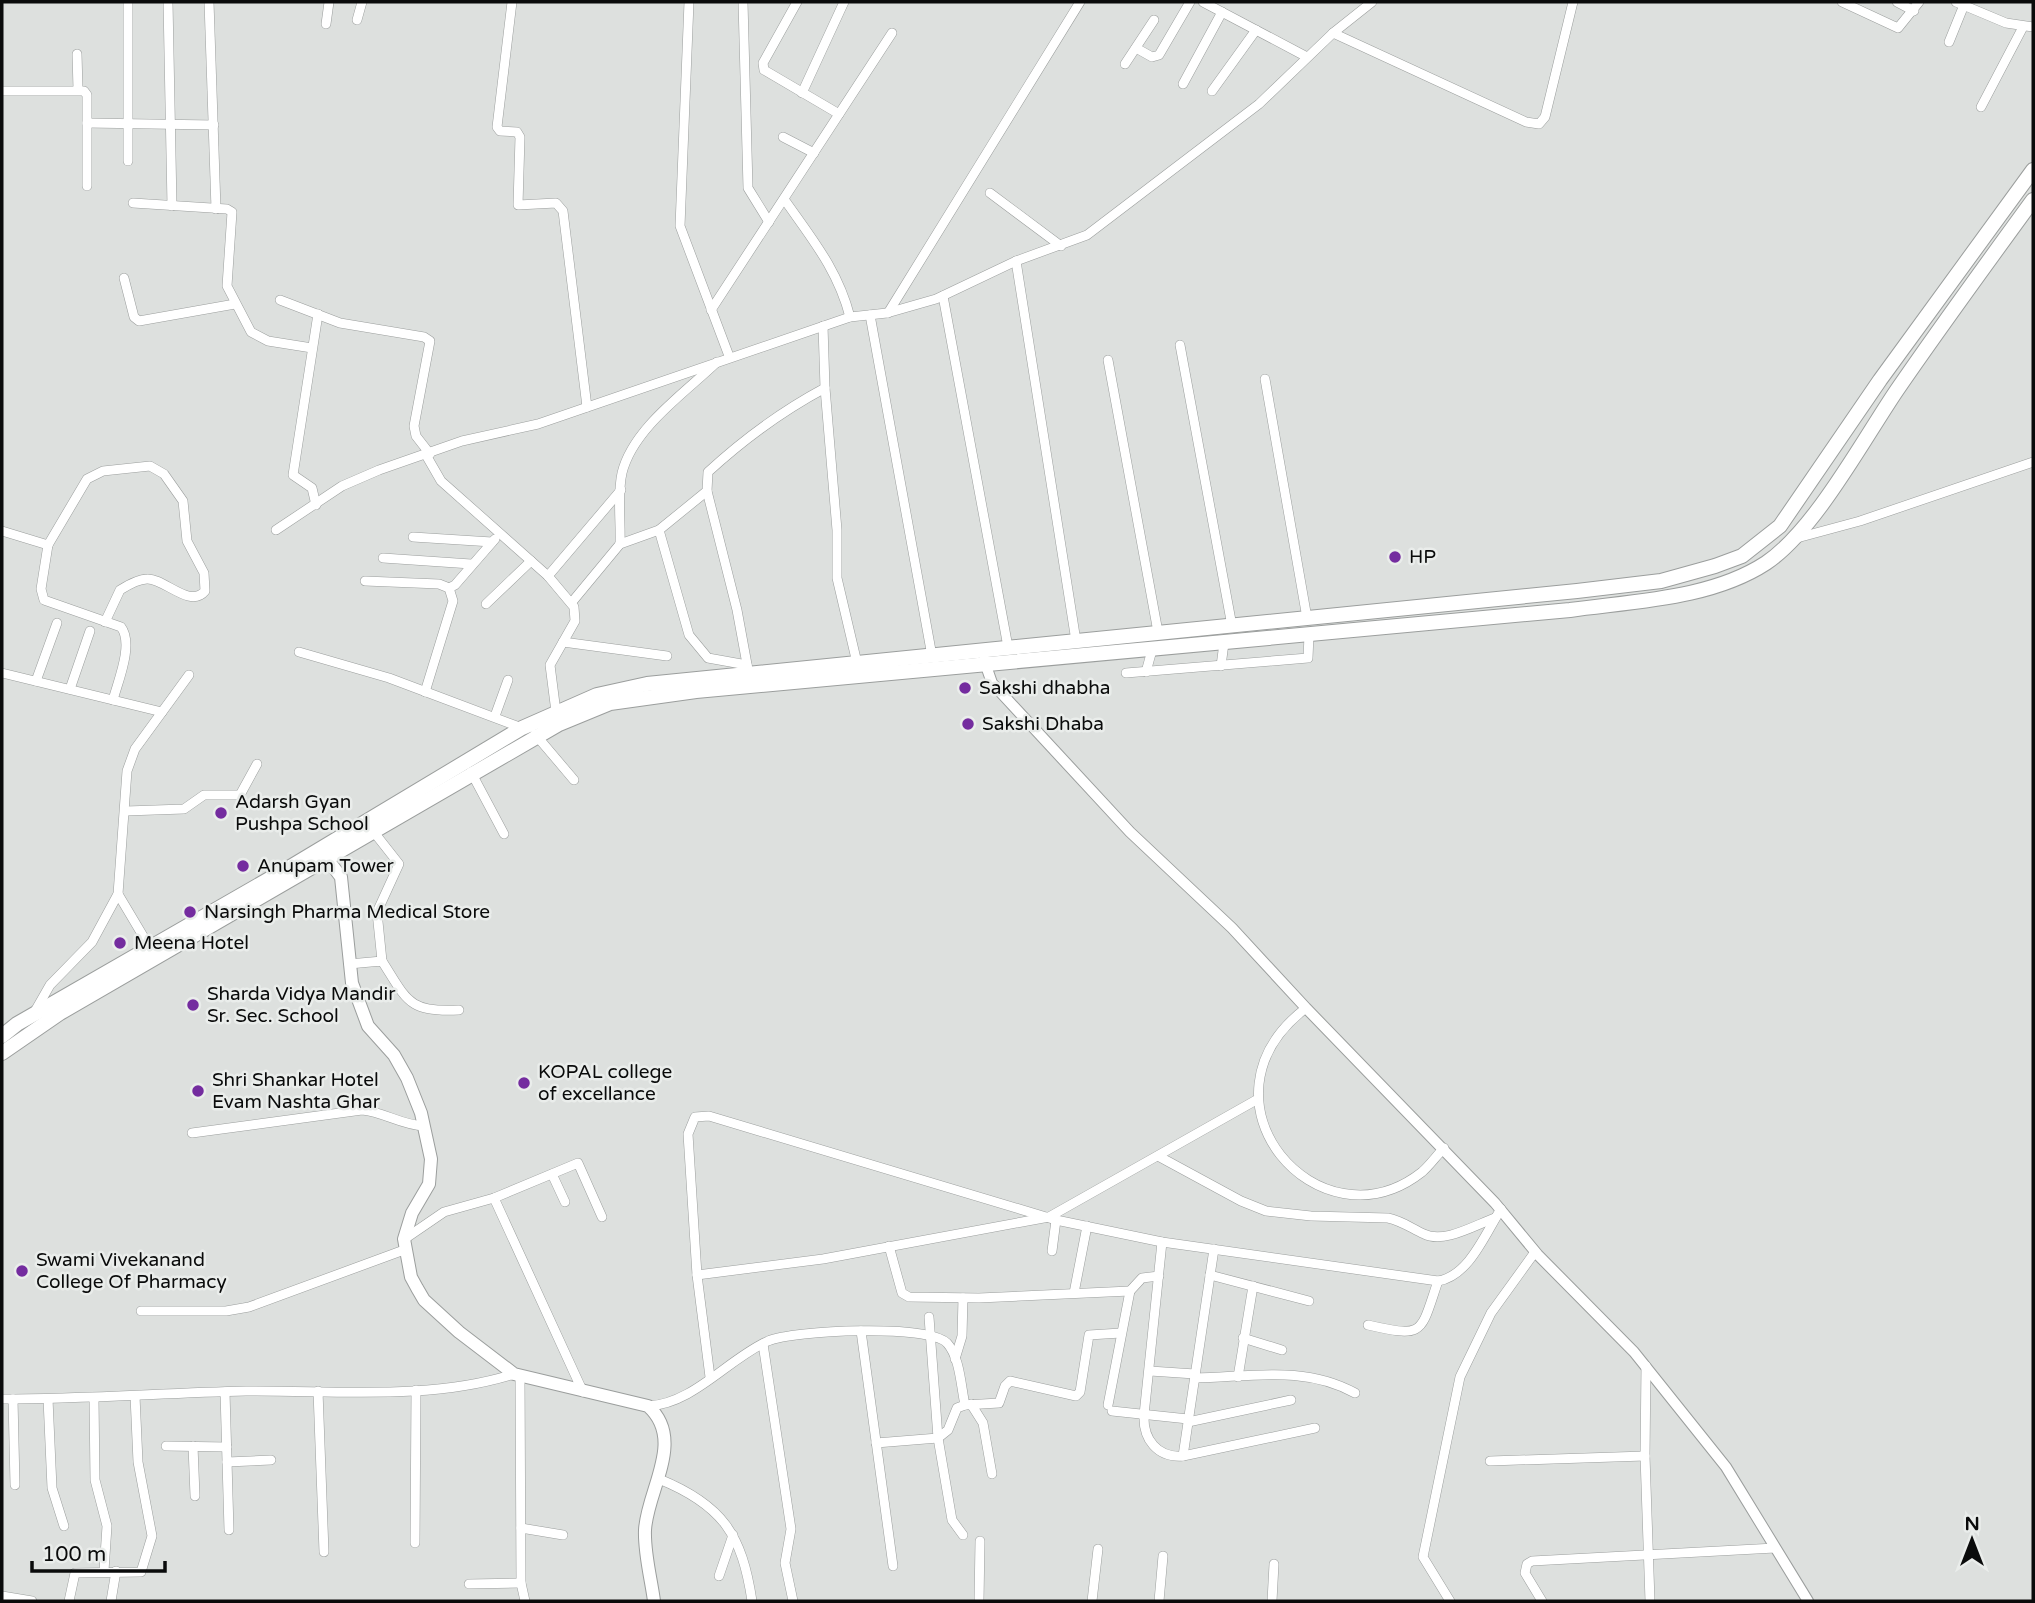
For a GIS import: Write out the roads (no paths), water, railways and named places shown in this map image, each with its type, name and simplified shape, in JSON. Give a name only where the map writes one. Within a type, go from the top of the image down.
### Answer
[{"type":"main road","points":[[2,1053],[168,943],[328,860],[471,772],[538,736],[610,703],[882,674],[984,657],[1008,647],[1461,605],[1661,581],[1742,556],[1780,526],[2033,170]]},
{"type":"main road","points":[[196,928],[292,866],[522,728],[597,695],[647,684],[748,670],[932,656],[984,657],[1152,650],[1570,610],[1672,595],[1743,575],[1764,564],[1792,539],[1844,473],[1897,390],[2033,200]]},
{"type":"main road","points":[[1205,629],[1206,645]]},
{"type":"main road","points":[[328,860],[341,877],[352,983],[368,1026],[394,1055],[407,1078],[424,1126],[432,1176],[412,1213],[404,1245],[411,1277],[424,1300],[458,1332],[517,1375],[648,1406],[656,1414],[663,1433],[659,1479],[645,1531],[654,1601]]},
{"type":"main road","points":[[5,1028],[149,946],[168,943]]},
{"type":"street","points":[[128,2],[128,161]]},
{"type":"street","points":[[168,2],[172,206]]},
{"type":"street","points":[[209,2],[216,209]]},
{"type":"street","points":[[326,24],[329,2]]},
{"type":"street","points":[[357,20],[362,2]]},
{"type":"street","points":[[512,2],[497,127],[500,131],[517,132],[520,137],[518,205],[556,203],[563,211],[587,407]]},
{"type":"street","points":[[689,2],[680,226],[729,356]]},
{"type":"street","points":[[743,2],[747,188],[769,222]]},
{"type":"street","points":[[797,2],[763,62],[764,70],[839,114]]},
{"type":"street","points":[[802,93],[844,2]]},
{"type":"street","points":[[887,313],[1080,2]]},
{"type":"street","points":[[1136,48],[1152,57],[1160,55],[1190,2]]},
{"type":"street","points":[[1205,2],[1307,57]]},
{"type":"street","points":[[276,530],[342,486],[462,441],[538,424],[729,356],[850,317],[887,313],[943,296],[1016,261],[1087,235],[1259,104],[1333,33],[1372,2]]},
{"type":"street","points":[[1333,33],[1527,122],[1539,124],[1545,117],[1573,2]]},
{"type":"street","points":[[1842,2],[1898,28],[1917,6],[1897,2]]},
{"type":"street","points":[[1949,42],[1960,4],[2006,23],[2028,27],[1981,107]]},
{"type":"street","points":[[1183,84],[1222,12]]},
{"type":"street","points":[[1125,64],[1154,20]]},
{"type":"street","points":[[1212,91],[1256,30]]},
{"type":"street","points":[[712,310],[892,33]]},
{"type":"street","points":[[77,54],[78,89]]},
{"type":"street","points":[[2,91],[78,89],[87,95],[87,187]]},
{"type":"street","points":[[87,123],[214,125]]},
{"type":"street","points":[[783,137],[814,153]]},
{"type":"street","points":[[990,193],[1061,246]]},
{"type":"street","points":[[785,198],[842,286],[850,317]]},
{"type":"street","points":[[133,203],[232,212],[226,277],[235,304],[257,338],[312,348]]},
{"type":"street","points":[[1016,261],[1076,641]]},
{"type":"street","points":[[124,278],[134,317],[139,321],[235,304]]},
{"type":"street","points":[[943,296],[1008,647]]},
{"type":"street","points":[[280,300],[340,323],[424,337],[430,341],[414,426],[416,436],[441,481],[496,539],[531,561],[572,602],[575,621],[550,665],[556,712]]},
{"type":"street","points":[[316,505],[312,488],[293,475],[317,314]]},
{"type":"street","points":[[870,315],[932,656]]},
{"type":"street","points":[[823,326],[825,388],[837,530],[837,578],[857,663]]},
{"type":"street","points":[[1180,345],[1232,626]]},
{"type":"street","points":[[620,544],[622,474],[644,432],[719,360]]},
{"type":"street","points":[[1108,360],[1158,632]]},
{"type":"street","points":[[1265,379],[1307,618]]},
{"type":"street","points":[[659,530],[689,635],[708,657],[748,670],[737,610],[707,491],[708,472],[738,445],[788,408],[825,388]]},
{"type":"street","points":[[1792,539],[1860,522],[2033,462]]},
{"type":"street","points":[[105,622],[120,590],[141,580],[156,581],[184,595],[196,596],[205,591],[204,573],[187,541],[183,501],[170,483],[150,466],[134,466],[88,479],[48,545],[41,589],[44,600],[105,622],[121,627],[127,638],[113,700]]},
{"type":"street","points":[[548,576],[621,490]]},
{"type":"street","points":[[572,602],[620,544],[659,530],[707,491]]},
{"type":"street","points":[[2,531],[48,545]]},
{"type":"street","points":[[413,537],[496,539]]},
{"type":"street","points":[[365,581],[439,584],[449,588],[455,585],[496,539]]},
{"type":"street","points":[[383,558],[471,564]]},
{"type":"street","points":[[486,604],[531,561]]},
{"type":"street","points":[[425,692],[453,601],[449,588]]},
{"type":"street","points":[[36,681],[57,623]]},
{"type":"street","points":[[70,689],[90,631]]},
{"type":"street","points":[[1126,673],[1308,657],[1309,635]]},
{"type":"street","points":[[563,642],[667,656]]},
{"type":"street","points":[[1221,666],[1224,643]]},
{"type":"street","points":[[1146,672],[1152,650]]},
{"type":"street","points":[[299,652],[425,692],[522,728],[538,736],[574,780]]},
{"type":"street","points":[[984,657],[992,683],[1093,793],[1130,832],[1232,928],[1306,1008],[1444,1148],[1535,1252],[1646,1366],[1726,1466],[1808,1601]]},
{"type":"street","points":[[2,673],[162,712]]},
{"type":"street","points":[[33,1014],[50,985],[92,942],[118,894],[127,771],[135,749],[189,675]]},
{"type":"street","points":[[495,716],[508,680]]},
{"type":"street","points":[[126,811],[184,809],[204,795],[240,795],[257,764]]},
{"type":"street","points":[[471,772],[504,834]]},
{"type":"street","points":[[373,831],[399,864],[377,912],[382,961],[410,1004],[435,1011],[459,1010]]},
{"type":"street","points":[[118,894],[149,946]]},
{"type":"street","points":[[349,964],[382,961]]},
{"type":"street","points":[[1306,1008],[1275,1038],[1265,1057],[1258,1099],[1264,1130],[1280,1157],[1304,1178],[1333,1191],[1364,1194],[1395,1187],[1423,1171],[1444,1148]]},
{"type":"street","points":[[697,1275],[889,1247],[1053,1218],[1258,1099]]},
{"type":"street","points":[[192,1133],[362,1110],[374,1111],[407,1126],[424,1126]]},
{"type":"street","points":[[710,1377],[697,1275],[688,1134],[695,1117],[702,1116],[1087,1226],[1162,1242],[1438,1281],[1451,1279],[1463,1269],[1500,1214]]},
{"type":"street","points":[[1158,1156],[1241,1201],[1276,1213],[1388,1218],[1400,1221],[1422,1234],[1441,1237],[1500,1214]]},
{"type":"street","points":[[141,1311],[226,1311],[249,1307],[404,1245],[444,1212],[494,1198],[580,1164],[601,1217]]},
{"type":"street","points":[[552,1174],[565,1202]]},
{"type":"street","points":[[494,1198],[583,1392]]},
{"type":"street","points":[[1052,1251],[1053,1218]]},
{"type":"street","points":[[1074,1293],[1087,1226]]},
{"type":"street","points":[[1162,1242],[1144,1415],[1144,1432],[1150,1442],[1167,1455],[1183,1457],[1315,1428]]},
{"type":"street","points":[[889,1247],[904,1296],[963,1298],[1130,1291]]},
{"type":"street","points":[[1183,1457],[1214,1250]]},
{"type":"street","points":[[1450,1601],[1423,1557],[1460,1377],[1491,1313],[1535,1252]]},
{"type":"street","points":[[1210,1275],[1309,1301]]},
{"type":"street","points":[[1159,1276],[1142,1278],[1130,1291],[1110,1408],[1188,1420],[1291,1400]]},
{"type":"street","points":[[1368,1325],[1406,1333],[1419,1328],[1424,1322],[1438,1281]]},
{"type":"street","points":[[1238,1377],[1254,1286]]},
{"type":"street","points":[[955,1359],[962,1336],[963,1298]]},
{"type":"street","points":[[929,1317],[928,1334],[939,1438],[952,1520],[963,1535]]},
{"type":"street","points":[[648,1406],[674,1402],[763,1344],[788,1336],[861,1331],[928,1334],[945,1341],[955,1359],[968,1404],[983,1423],[992,1474]]},
{"type":"street","points":[[861,1331],[893,1566]]},
{"type":"street","points":[[876,1443],[939,1438],[948,1430],[957,1408],[968,1404],[999,1402],[1004,1386],[1014,1381],[1076,1396],[1080,1392],[1089,1335],[1121,1333]]},
{"type":"street","points":[[1243,1338],[1282,1350]]},
{"type":"street","points":[[763,1344],[791,1529],[785,1563],[793,1601]]},
{"type":"street","points":[[1646,1366],[1645,1456],[1650,1601]]},
{"type":"street","points":[[1150,1371],[1195,1376],[1289,1375],[1323,1378],[1355,1393]]},
{"type":"street","points":[[2,1399],[94,1399],[225,1392],[416,1390],[472,1385],[517,1375],[521,1583],[525,1601]]},
{"type":"street","points":[[415,1543],[416,1390]]},
{"type":"street","points":[[318,1391],[324,1552]]},
{"type":"street","points":[[225,1392],[229,1530]]},
{"type":"street","points":[[69,1601],[75,1573],[141,1572],[152,1536],[138,1462],[135,1396]]},
{"type":"street","points":[[13,1399],[15,1485]]},
{"type":"street","points":[[48,1399],[52,1488],[64,1526]]},
{"type":"street","points":[[94,1399],[95,1480],[107,1526],[104,1571]]},
{"type":"street","points":[[166,1446],[226,1447]]},
{"type":"street","points":[[192,1447],[195,1496]]},
{"type":"street","points":[[1490,1461],[1645,1456]]},
{"type":"street","points":[[227,1462],[271,1460]]},
{"type":"street","points":[[659,1479],[701,1500],[733,1535],[742,1550],[752,1601]]},
{"type":"street","points":[[521,1528],[563,1535]]},
{"type":"street","points":[[719,1576],[733,1535]]},
{"type":"street","points":[[979,1601],[980,1541]]},
{"type":"street","points":[[1542,1601],[1525,1573],[1527,1564],[1532,1561],[1775,1548]]},
{"type":"street","points":[[1092,1601],[1098,1549]]},
{"type":"street","points":[[1159,1601],[1163,1556]]},
{"type":"street","points":[[1272,1601],[1275,1564]]},
{"type":"street","points":[[111,1601],[116,1571]]},
{"type":"street","points":[[469,1584],[521,1583]]},
{"type":"street","points":[[2,1596],[32,1601]]},
{"type":"place","name":"HP","points":[[1395,557]]},
{"type":"place","name":"Sakshi dhabha","points":[[965,688]]},
{"type":"place","name":"Sakshi Dhaba","points":[[968,724]]},
{"type":"place","name":"Adarsh Gyan Pushpa School","points":[[221,813]]},
{"type":"place","name":"Anupam Tower","points":[[243,866]]},
{"type":"place","name":"Narsingh Pharma Medical Store","points":[[190,912]]},
{"type":"place","name":"Meena Hotel","points":[[120,943]]},
{"type":"place","name":"Sharda Vidya Mandir Sr. Sec. School","points":[[193,1005]]},
{"type":"place","name":"KOPAL college of excellance","points":[[524,1083]]},
{"type":"place","name":"Shri Shankar Hotel Evam Nashta Ghar","points":[[198,1091]]},
{"type":"place","name":"Swami Vivekanand College Of Pharmacy","points":[[22,1271]]}]
